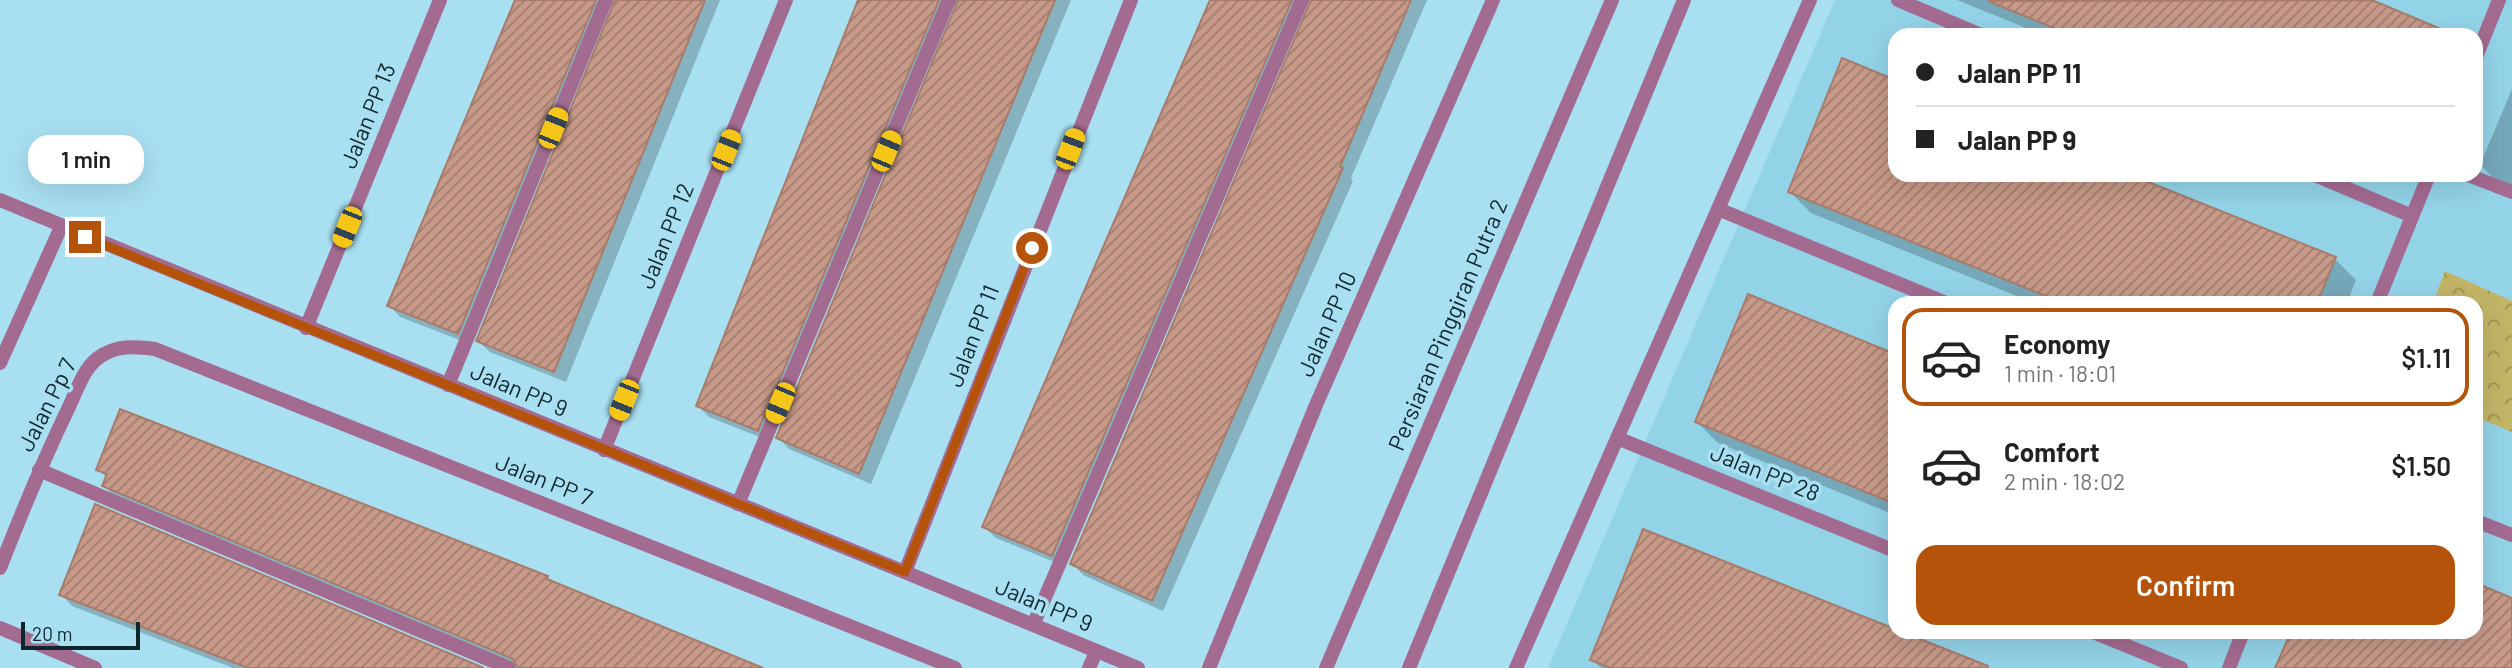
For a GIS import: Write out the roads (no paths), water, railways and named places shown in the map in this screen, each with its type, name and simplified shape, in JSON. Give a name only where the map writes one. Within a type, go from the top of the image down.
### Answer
[{"type":"street","name":"Jalan PP 13","points":[[306,328],[440,0]]},
{"type":"street","points":[[448,385],[606,0]]},
{"type":"street","name":"Jalan PP 12","points":[[604,450],[786,0]]},
{"type":"street","points":[[737,504],[949,0]]},
{"type":"street","name":"Jalan PP 11","points":[[905,572],[1131,0]]},
{"type":"street","points":[[1034,623],[1302,0]]},
{"type":"street","name":"Jalan PP 10","points":[[1209,668],[1316,405],[1493,0]]},
{"type":"street","name":"Persiaran Pinggiran Putra 2","points":[[1326,668],[1612,0]]},
{"type":"street","points":[[1409,668],[1684,0]]},
{"type":"street","points":[[1516,668],[1810,0]]},
{"type":"street","points":[[1898,0],[1964,28]]},
{"type":"street","points":[[2483,40],[2499,0]]},
{"type":"street","points":[[2483,181],[2512,192]]},
{"type":"street","points":[[2332,182],[2412,216]]},
{"type":"street","points":[[2379,296],[2425,182]]},
{"type":"street","name":"Jalan PP 9","points":[[0,200],[1138,668]]},
{"type":"street","points":[[1718,209],[1929,296]]},
{"type":"street","points":[[0,363],[61,227]]},
{"type":"street","name":"Jalan PP 7","points":[[114,349],[136,346],[155,349],[955,668]]},
{"type":"street","name":"Jalan Pp 7","points":[[0,568],[39,470],[84,375],[96,358],[114,349]]},
{"type":"street","name":"Jalan PP 28","points":[[1617,438],[1888,548]]},
{"type":"street","points":[[39,470],[509,668]]},
{"type":"street","points":[[2483,524],[2512,535]]},
{"type":"street","points":[[0,628],[95,668]]},
{"type":"street","points":[[2110,639],[2181,668]]},
{"type":"street","points":[[2229,668],[2240,639]]},
{"type":"street","points":[[1089,668],[1096,652]]}]
